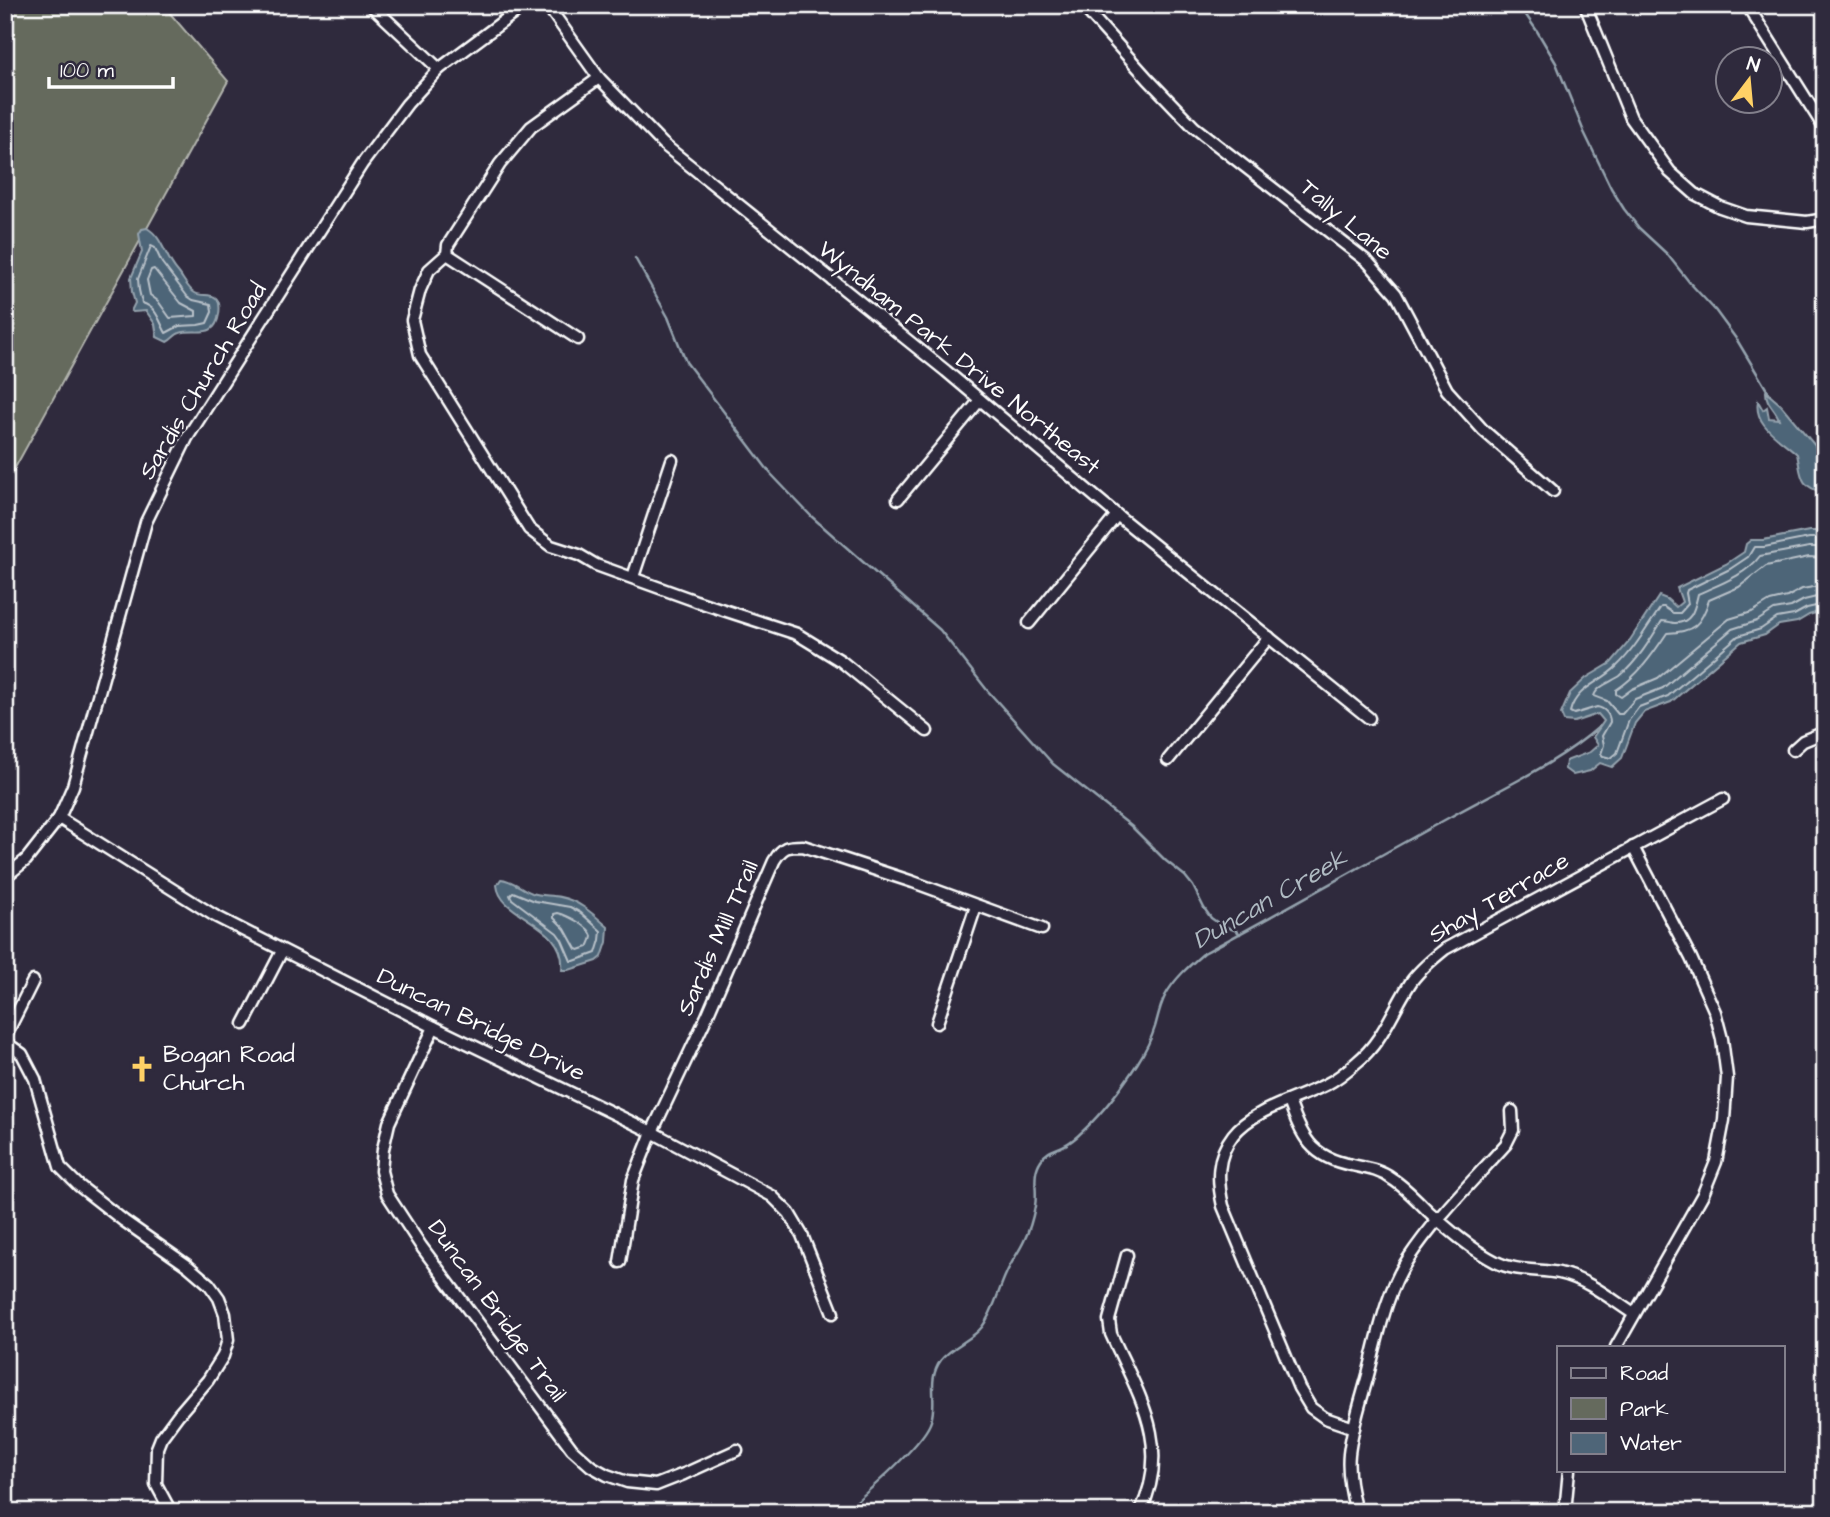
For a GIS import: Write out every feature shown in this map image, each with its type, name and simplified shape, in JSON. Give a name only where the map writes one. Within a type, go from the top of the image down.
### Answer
[{"type":"street","points":[[371,5],[439,69]]},
{"type":"street","name":"Sardis Church Road","points":[[5,877],[26,860],[59,818],[73,786],[146,522],[187,438],[362,164],[407,104],[439,69],[526,5]]},
{"type":"street","name":"Wyndham Park Drive Northeast","points":[[547,5],[599,78],[663,144],[946,371],[1117,515],[1369,718]]},
{"type":"street","name":"Tally Lane","points":[[1082,5],[1194,127],[1368,262],[1396,294],[1447,390],[1483,430],[1553,491]]},
{"type":"street","points":[[1585,5],[1631,118],[1670,172],[1695,194],[1746,216],[1807,222],[1825,219]]},
{"type":"street","points":[[1747,5],[1825,129]]},
{"type":"street","points":[[599,78],[531,127],[499,164],[448,245],[447,254],[429,270],[412,320],[419,355],[529,529],[551,546],[696,601],[797,634],[841,661],[928,731]]},
{"type":"street","points":[[447,254],[578,339]]},
{"type":"street","points":[[898,499],[980,401]]},
{"type":"street","points":[[633,577],[672,460]]},
{"type":"street","points":[[1029,623],[1117,515]]},
{"type":"street","points":[[1168,760],[1269,637]]},
{"type":"street","points":[[1793,750],[1803,741],[1825,732]]},
{"type":"street","name":"Shay Terrace","points":[[1354,1428],[1325,1418],[1311,1408],[1298,1388],[1223,1206],[1218,1186],[1219,1166],[1224,1149],[1234,1133],[1249,1120],[1329,1083],[1359,1061],[1375,1045],[1412,980],[1427,963],[1446,949],[1723,799]]},
{"type":"street","name":"Duncan Bridge Drive","points":[[59,818],[215,916],[434,1027],[652,1132],[772,1196],[789,1213],[802,1235],[833,1313]]},
{"type":"street","name":"Sardis Mill Trail","points":[[620,1262],[633,1180],[652,1132],[780,852],[789,846],[803,846],[1042,929]]},
{"type":"street","points":[[1617,1346],[1703,1194],[1716,1162],[1724,1120],[1727,1077],[1715,1012],[1691,958],[1633,847]]},
{"type":"street","points":[[937,1023],[976,906]]},
{"type":"street","points":[[244,1024],[282,951]]},
{"type":"street","points":[[33,981],[5,1040],[22,1054],[36,1080],[60,1167],[124,1222],[188,1266],[209,1284],[219,1298],[225,1314],[228,1340],[223,1356],[208,1380],[166,1430],[157,1448],[156,1484],[171,1512]]},
{"type":"street","name":"Duncan Bridge Trail","points":[[434,1027],[389,1123],[382,1160],[387,1194],[421,1246],[572,1449],[591,1466],[627,1482],[656,1485],[737,1450]]},
{"type":"street","points":[[1289,1101],[1299,1128],[1322,1156],[1338,1163],[1381,1172],[1394,1180],[1475,1251],[1500,1264],[1524,1270],[1560,1273],[1579,1279],[1634,1314]]},
{"type":"street","points":[[1356,1512],[1350,1489],[1349,1455],[1354,1428],[1394,1286],[1407,1260],[1438,1220],[1506,1144],[1513,1130],[1512,1111]]},
{"type":"street","points":[[1126,1255],[1109,1320],[1111,1334],[1147,1415],[1153,1437],[1152,1481],[1140,1512]]},
{"type":"street","points":[[1565,1512],[1569,1472]]},
{"type":"green space","points":[[5,5],[163,5],[228,81],[5,486]]},
{"type":"water","points":[[147,228],[157,237],[190,289],[195,293],[216,298],[219,314],[214,327],[204,331],[180,333],[167,342],[157,337],[155,324],[146,311],[131,311],[135,303],[131,278],[142,252],[139,234],[142,229]]},
{"type":"water","points":[[1766,392],[1781,405],[1821,453],[1825,451],[1825,493],[1806,483],[1801,474],[1797,454],[1764,425],[1758,410],[1758,401],[1763,410],[1767,407],[1769,418],[1779,419],[1767,400]]},
{"type":"water","points":[[1825,531],[1825,610],[1797,622],[1779,625],[1765,635],[1741,642],[1671,702],[1644,712],[1635,723],[1622,758],[1612,767],[1600,763],[1590,771],[1573,775],[1565,769],[1566,761],[1590,752],[1598,745],[1593,737],[1604,721],[1598,714],[1574,722],[1564,721],[1561,714],[1570,693],[1586,678],[1611,663],[1628,643],[1659,596],[1676,607],[1682,602],[1677,588],[1726,564],[1744,552],[1746,544],[1751,540]]},
{"type":"water","points":[[501,879],[532,893],[567,899],[591,913],[608,927],[602,957],[597,961],[562,970],[561,954],[554,941],[509,906],[497,885]]},
{"type":"waterway","points":[[1519,5],[1556,63],[1584,132],[1624,209],[1715,310],[1737,340],[1770,395]]},
{"type":"waterway","points":[[635,258],[668,317],[686,362],[771,474],[811,516],[940,630],[987,690],[1053,764],[1131,826],[1185,876],[1211,918],[1240,934]]},
{"type":"waterway","name":"Duncan Creek","points":[[844,1512],[892,1469],[926,1431],[933,1413],[934,1375],[941,1360],[982,1327],[1026,1237],[1035,1206],[1035,1177],[1041,1160],[1079,1135],[1119,1090],[1147,1046],[1165,996],[1182,973],[1204,953],[1528,775],[1565,753],[1600,726]]},
{"type":"place","name":"Bogan Road Church","points":[[142,1069]]}]
